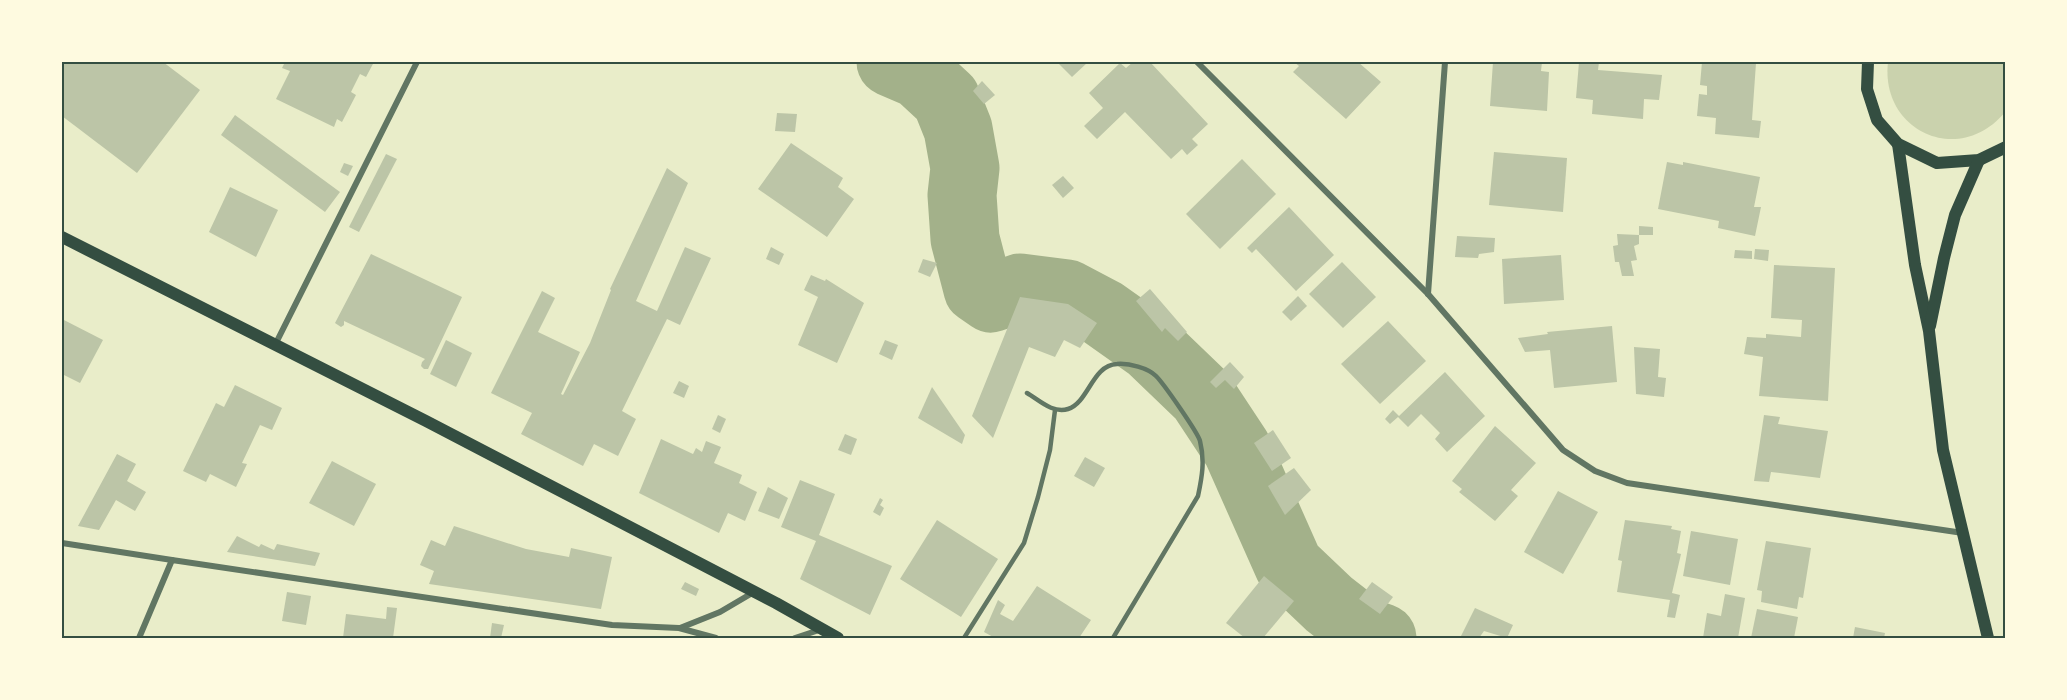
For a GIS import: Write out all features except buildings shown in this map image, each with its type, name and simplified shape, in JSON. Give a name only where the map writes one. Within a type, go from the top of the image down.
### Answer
[{"type":"main road","points":[[1868,62],[1867,89],[1877,120],[1898,144],[1937,163],[1979,160],[2006,147]]},
{"type":"main road","points":[[1898,144],[1915,265],[1929,331],[1943,450],[1988,639]]},
{"type":"main road","points":[[1929,331],[1955,215],[1979,160]]},
{"type":"main road","points":[[62,237],[426,421],[776,603],[838,639]]},
{"type":"street","points":[[274,345],[417,62]]},
{"type":"street","points":[[1197,62],[1428,294],[1563,450],[1595,471],[1627,483],[1963,533]]},
{"type":"street","points":[[1428,294],[1445,62]]},
{"type":"street","points":[[62,543],[612,625],[679,628],[716,639]]},
{"type":"street","points":[[139,639],[172,560]]},
{"type":"street","points":[[679,628],[720,612],[754,592]]},
{"type":"street","points":[[795,639],[822,629]]},
{"type":"lane","points":[[1027,393],[1055,410],[1069,409],[1084,395],[1102,369],[1117,363],[1141,368],[1155,375],[1200,439],[1204,470],[1198,496],[1113,639]]},
{"type":"lane","points":[[964,639],[1024,543],[1050,450],[1055,410]]},
{"type":"green space","points":[[1888,62],[2005,62],[2005,112],[1987,129],[1967,137],[1946,139],[1927,134],[1910,123],[1897,107],[1889,87]]},
{"type":"waterway","points":[[891,62],[919,74],[946,99],[958,129],[965,168],[962,195],[965,239],[978,289],[991,298],[1020,288],[1067,294],[1103,313],[1151,347],[1202,396],[1237,449],[1289,566],[1329,604],[1365,632],[1382,638]]}]
